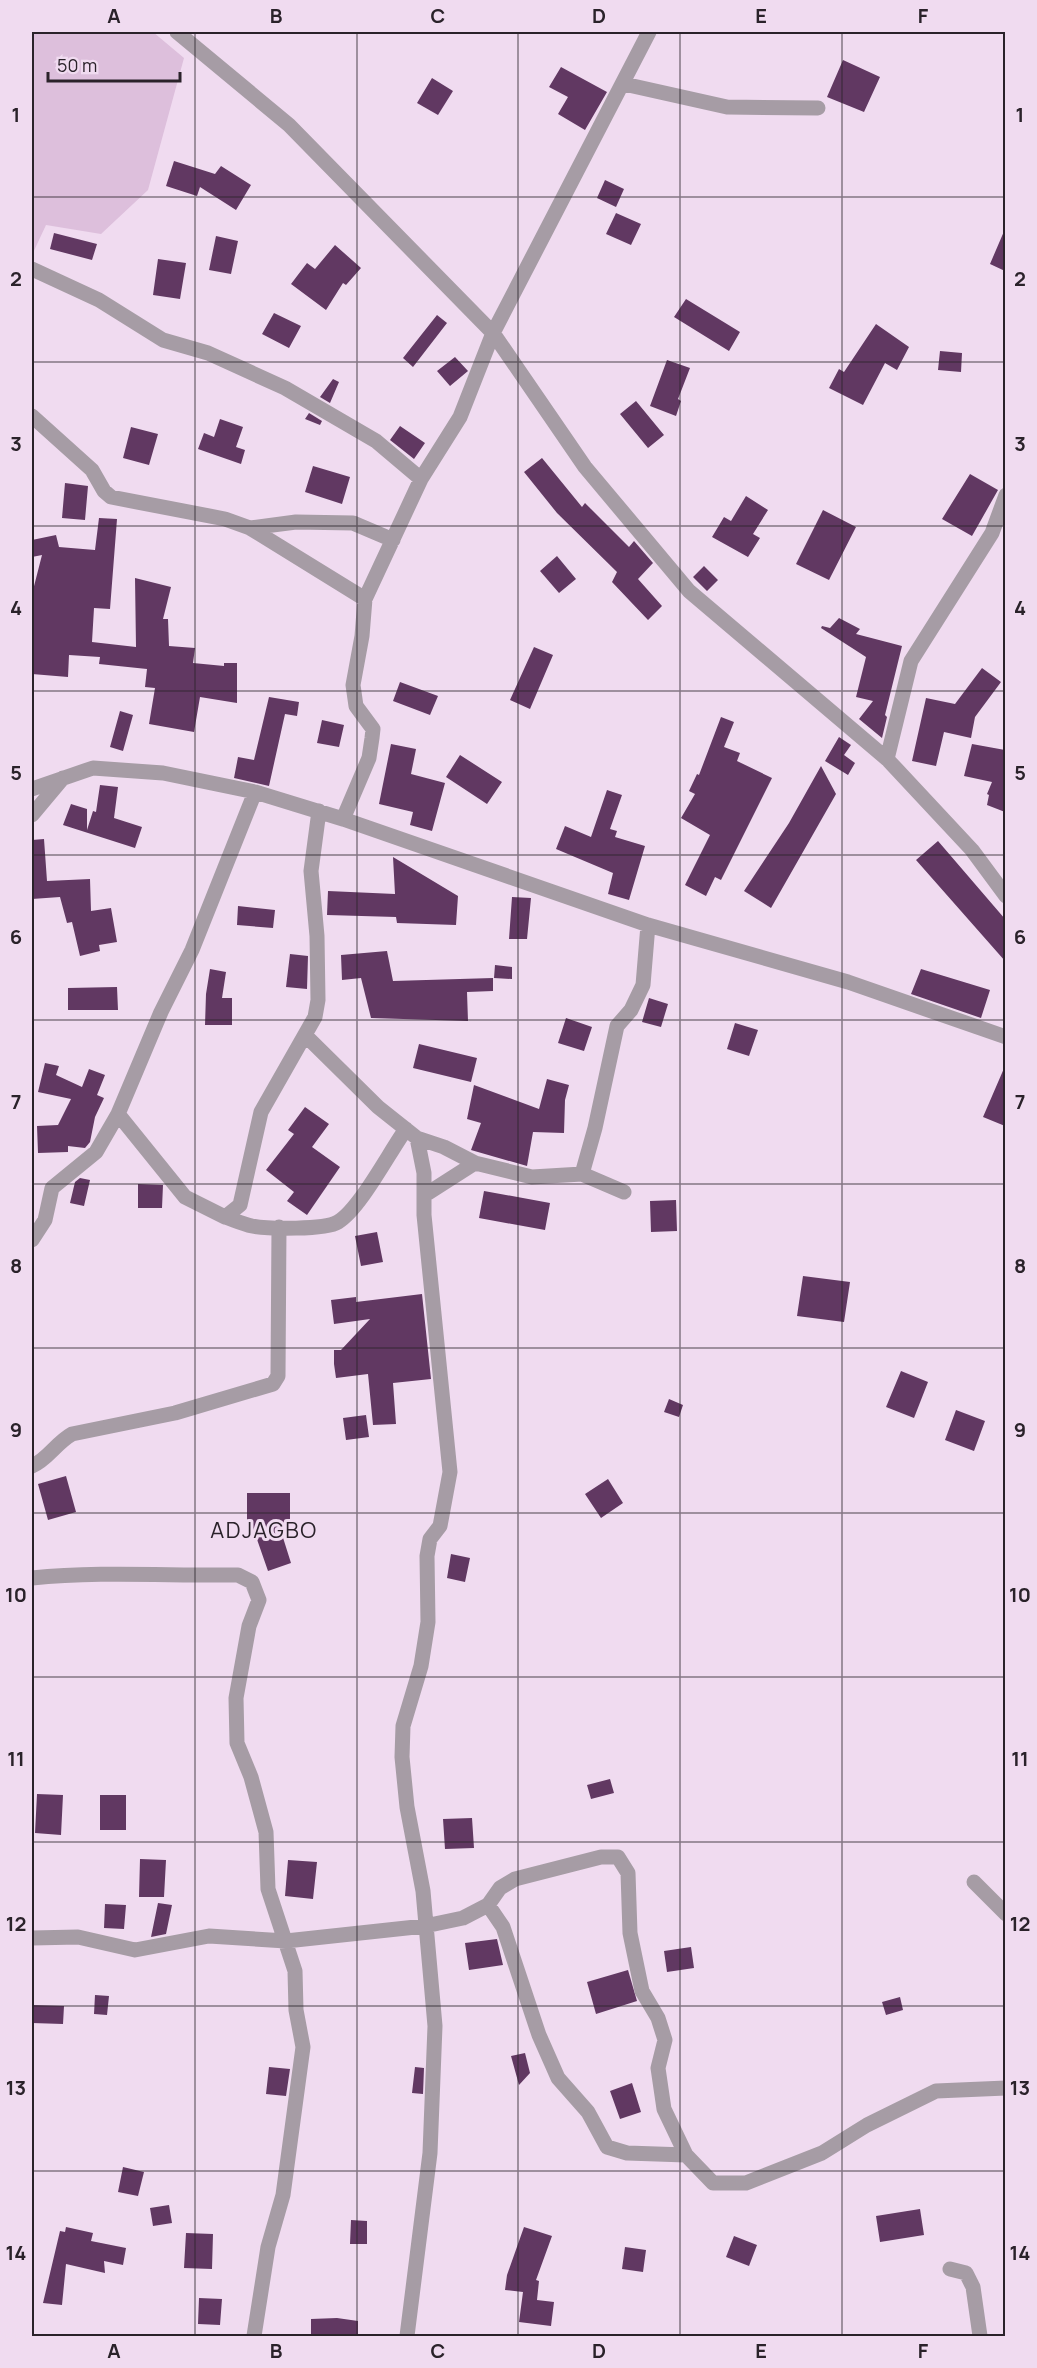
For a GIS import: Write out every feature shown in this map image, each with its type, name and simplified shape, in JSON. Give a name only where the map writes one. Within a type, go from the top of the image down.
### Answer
[{"type":"street","points":[[177,32],[289,125],[494,333],[585,466],[689,591],[887,759],[972,850],[1005,896]]},
{"type":"street","points":[[343,819],[369,758],[373,729],[356,706],[353,685],[362,636],[365,599],[421,478],[460,417],[494,333],[649,32]]},
{"type":"street","points":[[624,84],[727,107],[818,108]]},
{"type":"street","points":[[32,269],[99,300],[163,340],[208,353],[285,388],[376,441],[421,478]]},
{"type":"street","points":[[32,416],[92,470],[104,491],[111,497],[225,519],[250,528],[365,599]]},
{"type":"street","points":[[887,759],[911,662],[992,533],[1005,495]]},
{"type":"street","points":[[250,528],[296,522],[352,524],[393,540]]},
{"type":"street","points":[[32,789],[93,768],[163,773],[255,792],[343,819],[648,925],[848,982],[1005,1037]]},
{"type":"street","points":[[32,815],[63,778]]},
{"type":"street","points":[[32,1240],[45,1220],[52,1188],[96,1152],[118,1114],[160,1012],[192,950],[255,792]]},
{"type":"street","points":[[225,1217],[240,1205],[261,1112],[315,1017],[318,1000],[317,936],[311,872],[319,811]]},
{"type":"street","points":[[582,1174],[595,1128],[617,1026],[631,1010],[643,985],[648,925]]},
{"type":"street","points":[[305,1035],[378,1107],[411,1133],[475,1163],[532,1177],[582,1174],[624,1192]]},
{"type":"street","points":[[118,1114],[185,1197],[225,1217],[252,1226],[329,1225],[338,1222],[351,1210],[411,1133]]},
{"type":"street","points":[[406,2337],[430,2153],[435,2026],[423,1891],[407,1807],[402,1757],[403,1726],[421,1666],[428,1622],[427,1556],[430,1539],[440,1526],[450,1472],[424,1215],[425,1195],[411,1133]]},
{"type":"street","points":[[425,1195],[475,1163]]},
{"type":"street","points":[[32,1466],[40,1463],[57,1442],[72,1434],[175,1413],[273,1384],[278,1376],[279,1227]]},
{"type":"street","points":[[32,1578],[76,1573],[134,1572],[238,1575],[252,1582],[259,1600],[249,1626],[236,1698],[237,1743],[251,1777],[266,1832],[268,1889],[295,1971],[296,2010],[303,2046],[283,2195],[268,2247],[254,2337]]},
{"type":"street","points":[[32,1938],[78,1936],[135,1950],[209,1936],[286,1941],[425,1926],[463,1918],[488,1905],[500,1888],[515,1879],[601,1857],[618,1857],[628,1873],[630,1933],[642,1991],[658,2018],[665,2040],[658,2068],[664,2109],[686,2155],[713,2183],[746,2183],[822,2153],[867,2125],[936,2091],[1005,2088]]},
{"type":"street","points":[[974,1882],[1005,1914]]},
{"type":"street","points":[[488,1905],[503,1927],[539,2035],[558,2078],[588,2112],[607,2147],[627,2153],[686,2155]]},
{"type":"street","points":[[950,2269],[966,2274],[973,2287],[980,2337]]},
{"type":"shaded area","points":[[32,32],[153,32],[184,58],[148,190],[101,234],[46,225],[32,255]]},
{"type":"building","points":[[843,60],[880,77],[864,112],[827,97]]},
{"type":"building","points":[[561,67],[607,92],[585,130],[558,114],[568,97],[549,87]]},
{"type":"building","points":[[432,78],[453,91],[438,115],[417,103]]},
{"type":"building","points":[[174,161],[215,174],[221,166],[251,185],[236,210],[200,187],[197,196],[166,186]]},
{"type":"building","points":[[605,180],[624,189],[616,207],[597,198]]},
{"type":"building","points":[[616,213],[641,224],[631,245],[606,234]]},
{"type":"building","points":[[1005,229],[1005,271],[990,264]]},
{"type":"building","points":[[54,233],[97,244],[92,260],[50,249]]},
{"type":"building","points":[[216,236],[238,241],[231,274],[209,270]]},
{"type":"building","points":[[335,245],[361,268],[346,285],[343,283],[326,310],[291,284],[307,263],[315,269]]},
{"type":"building","points":[[158,259],[186,263],[180,299],[153,295]]},
{"type":"building","points":[[686,299],[740,332],[729,351],[674,317]]},
{"type":"building","points":[[274,313],[301,326],[289,348],[262,334]]},
{"type":"building","points":[[437,315],[447,323],[413,367],[403,358]]},
{"type":"building","points":[[876,324],[909,347],[897,370],[885,363],[863,405],[829,388],[839,369],[844,372]]},
{"type":"building","points":[[940,351],[962,353],[961,372],[938,370]]},
{"type":"building","points":[[455,357],[468,371],[450,386],[437,371]]},
{"type":"building","points":[[667,360],[690,368],[678,399],[681,401],[676,416],[650,406]]},
{"type":"building","points":[[333,379],[339,382],[330,403],[320,397]]},
{"type":"building","points":[[636,401],[664,435],[648,448],[620,414]]},
{"type":"building","points":[[309,413],[322,421],[320,425],[305,419]]},
{"type":"building","points":[[220,419],[243,427],[236,447],[245,450],[241,464],[198,449],[204,433],[214,437]]},
{"type":"building","points":[[400,426],[425,443],[414,459],[390,440]]},
{"type":"building","points":[[131,427],[158,434],[149,465],[123,458]]},
{"type":"building","points":[[542,458],[582,507],[585,503],[629,547],[634,541],[653,563],[638,579],[662,606],[648,620],[612,582],[617,572],[557,513],[524,472]]},
{"type":"building","points":[[313,466],[350,477],[342,504],[305,492]]},
{"type":"building","points":[[970,474],[998,490],[972,536],[942,519]]},
{"type":"building","points":[[65,483],[88,486],[85,520],[62,518]]},
{"type":"building","points":[[746,496],[768,510],[753,534],[760,538],[748,557],[712,537],[724,517],[731,521]]},
{"type":"building","points":[[823,510],[856,527],[829,580],[796,564]]},
{"type":"building","points":[[99,518],[117,519],[110,609],[94,608],[92,642],[136,647],[135,578],[171,587],[163,619],[168,619],[169,646],[195,648],[193,663],[224,666],[224,663],[237,663],[237,703],[200,697],[194,732],[149,724],[155,688],[145,687],[147,669],[99,664],[100,657],[69,655],[68,677],[32,674],[32,594],[42,555],[32,557],[32,540],[56,535],[59,547],[95,550]]},
{"type":"building","points":[[557,556],[576,579],[559,593],[540,571]]},
{"type":"building","points":[[704,566],[718,580],[707,591],[693,577]]},
{"type":"building","points":[[839,618],[860,629],[856,634],[902,646],[885,715],[887,717],[882,738],[859,719],[873,701],[856,697],[866,657],[821,628],[822,626],[830,628]]},
{"type":"building","points":[[534,647],[553,655],[530,709],[510,700]]},
{"type":"building","points":[[982,668],[1001,682],[975,717],[971,738],[944,732],[936,766],[912,761],[926,698],[955,704]]},
{"type":"building","points":[[400,682],[438,696],[430,715],[393,701]]},
{"type":"building","points":[[269,697],[299,702],[297,716],[285,714],[269,786],[234,778],[238,757],[254,760]]},
{"type":"building","points":[[120,711],[133,715],[123,751],[110,747]]},
{"type":"building","points":[[721,717],[734,722],[724,747],[740,753],[737,761],[772,778],[721,880],[715,877],[706,896],[685,885],[710,835],[681,818],[695,794],[689,791],[697,774],[699,775]]},
{"type":"building","points":[[322,720],[344,725],[339,747],[317,743]]},
{"type":"building","points":[[839,737],[851,745],[844,755],[855,763],[848,775],[825,761]]},
{"type":"building","points":[[391,744],[416,749],[411,774],[445,783],[432,831],[410,825],[413,812],[379,804]]},
{"type":"building","points":[[972,744],[1005,750],[1005,812],[987,805],[989,795],[987,794],[992,782],[964,776]]},
{"type":"building","points":[[460,755],[502,782],[487,804],[446,777]]},
{"type":"building","points":[[821,766],[836,794],[771,908],[744,891],[789,823]]},
{"type":"building","points":[[100,785],[118,787],[114,818],[142,827],[135,848],[63,825],[71,804],[87,809],[87,830],[93,811],[96,812]]},
{"type":"building","points":[[607,790],[622,795],[610,829],[617,831],[615,837],[645,846],[629,900],[608,894],[613,873],[556,849],[565,826],[591,837]]},
{"type":"building","points":[[44,839],[47,881],[90,879],[91,911],[111,908],[117,942],[99,945],[100,951],[80,956],[72,922],[67,923],[60,897],[32,899],[32,840]]},
{"type":"building","points":[[938,841],[1005,919],[1005,961],[916,860]]},
{"type":"building","points":[[393,857],[458,896],[456,925],[397,923],[396,917],[327,915],[328,891],[395,894]]},
{"type":"building","points":[[512,897],[531,898],[527,939],[509,939]]},
{"type":"building","points":[[238,906],[275,910],[273,928],[237,925]]},
{"type":"building","points":[[387,951],[393,981],[493,978],[493,991],[467,992],[468,1021],[371,1018],[361,978],[342,980],[341,955]]},
{"type":"building","points":[[290,954],[308,956],[307,989],[286,987]]},
{"type":"building","points":[[495,965],[512,967],[512,979],[494,978]]},
{"type":"building","points":[[210,969],[226,972],[222,998],[232,998],[232,1025],[205,1025]]},
{"type":"building","points":[[921,969],[990,990],[981,1018],[911,994]]},
{"type":"building","points":[[117,987],[118,1010],[68,1010],[68,988]]},
{"type":"building","points":[[649,998],[668,1004],[661,1027],[642,1022]]},
{"type":"building","points":[[566,1018],[592,1027],[584,1051],[558,1043]]},
{"type":"building","points":[[735,1023],[758,1030],[749,1056],[727,1049]]},
{"type":"building","points":[[419,1044],[477,1058],[471,1082],[413,1068]]},
{"type":"building","points":[[45,1063],[59,1066],[56,1075],[82,1087],[89,1069],[105,1075],[97,1095],[104,1098],[95,1117],[90,1142],[85,1148],[68,1146],[68,1152],[38,1153],[37,1126],[58,1125],[71,1099],[38,1092]]},
{"type":"building","points":[[1005,1066],[1005,1126],[983,1117]]},
{"type":"building","points":[[547,1079],[569,1085],[565,1100],[564,1133],[533,1132],[527,1166],[471,1150],[481,1123],[467,1119],[474,1085],[539,1109]]},
{"type":"building","points":[[305,1107],[329,1124],[312,1147],[340,1167],[307,1215],[287,1201],[294,1192],[266,1170],[294,1134],[288,1130]]},
{"type":"building","points":[[80,1178],[90,1180],[84,1206],[70,1203],[75,1182]]},
{"type":"building","points":[[138,1184],[163,1185],[162,1208],[138,1208]]},
{"type":"building","points":[[484,1191],[550,1203],[545,1230],[479,1218]]},
{"type":"building","points":[[676,1200],[677,1231],[651,1232],[650,1201]]},
{"type":"building","points":[[377,1232],[383,1262],[361,1266],[355,1236]]},
{"type":"building","points":[[803,1276],[850,1282],[844,1322],[797,1316]]},
{"type":"building","points":[[422,1294],[431,1379],[393,1383],[396,1424],[373,1425],[368,1374],[336,1378],[334,1364],[334,1350],[341,1350],[370,1319],[334,1324],[331,1300],[356,1297],[356,1302]]},
{"type":"building","points":[[901,1371],[928,1382],[914,1418],[886,1407]]},
{"type":"building","points":[[669,1399],[683,1405],[679,1417],[664,1412]]},
{"type":"building","points":[[956,1410],[985,1421],[974,1451],[945,1440]]},
{"type":"building","points":[[366,1415],[369,1437],[346,1440],[343,1418]]},
{"type":"building","points":[[66,1476],[76,1512],[48,1520],[38,1484]]},
{"type":"building","points":[[608,1479],[623,1503],[601,1518],[585,1494]]},
{"type":"building","points":[[247,1493],[290,1493],[290,1525],[279,1525],[291,1563],[268,1571],[252,1525],[247,1525]]},
{"type":"building","points":[[451,1554],[470,1558],[465,1582],[447,1578]]},
{"type":"building","points":[[610,1779],[614,1793],[591,1799],[587,1785]]},
{"type":"building","points":[[37,1794],[63,1795],[61,1835],[35,1833]]},
{"type":"building","points":[[100,1795],[126,1795],[126,1830],[100,1830]]},
{"type":"building","points":[[472,1818],[474,1848],[445,1849],[443,1819]]},
{"type":"building","points":[[140,1859],[166,1860],[164,1897],[139,1897]]},
{"type":"building","points":[[288,1860],[317,1862],[313,1899],[285,1896]]},
{"type":"building","points":[[158,1903],[172,1905],[166,1934],[151,1937]]},
{"type":"building","points":[[105,1904],[126,1905],[124,1929],[104,1928]]},
{"type":"building","points":[[497,1939],[503,1965],[469,1970],[465,1943]]},
{"type":"building","points":[[691,1947],[694,1968],[667,1972],[664,1951]]},
{"type":"building","points":[[628,1970],[637,2001],[596,2014],[587,1982]]},
{"type":"building","points":[[95,1995],[109,1996],[107,2015],[94,2014]]},
{"type":"building","points":[[900,1997],[903,2010],[886,2015],[882,2002]]},
{"type":"building","points":[[32,2005],[64,2006],[63,2024],[32,2023]]},
{"type":"building","points":[[525,2053],[530,2073],[519,2085],[511,2056]]},
{"type":"building","points":[[269,2067],[290,2069],[286,2096],[266,2094]]},
{"type":"building","points":[[415,2067],[424,2068],[423,2094],[412,2093]]},
{"type":"building","points":[[632,2083],[641,2112],[620,2119],[610,2091]]},
{"type":"building","points":[[123,2167],[144,2172],[138,2196],[118,2192]]},
{"type":"building","points":[[169,2205],[172,2223],[153,2226],[150,2208]]},
{"type":"building","points":[[920,2209],[924,2235],[880,2242],[876,2216]]},
{"type":"building","points":[[351,2220],[367,2221],[367,2244],[350,2244]]},
{"type":"building","points":[[66,2227],[93,2233],[91,2241],[126,2248],[123,2265],[104,2261],[105,2273],[66,2264],[62,2305],[43,2303],[60,2231],[65,2232]]},
{"type":"building","points":[[524,2227],[552,2236],[536,2280],[539,2281],[537,2300],[554,2302],[551,2326],[519,2322],[523,2292],[505,2290],[507,2275]]},
{"type":"building","points":[[186,2233],[213,2234],[212,2269],[184,2268]]},
{"type":"building","points":[[734,2236],[757,2245],[749,2266],[726,2257]]},
{"type":"building","points":[[625,2247],[646,2250],[643,2272],[622,2269]]},
{"type":"building","points":[[199,2298],[222,2299],[220,2325],[198,2324]]},
{"type":"building","points":[[337,2318],[358,2321],[358,2334],[311,2337],[311,2319]]},
{"type":"district","name":"ADJAGBO","points":[[264,1530]]}]
